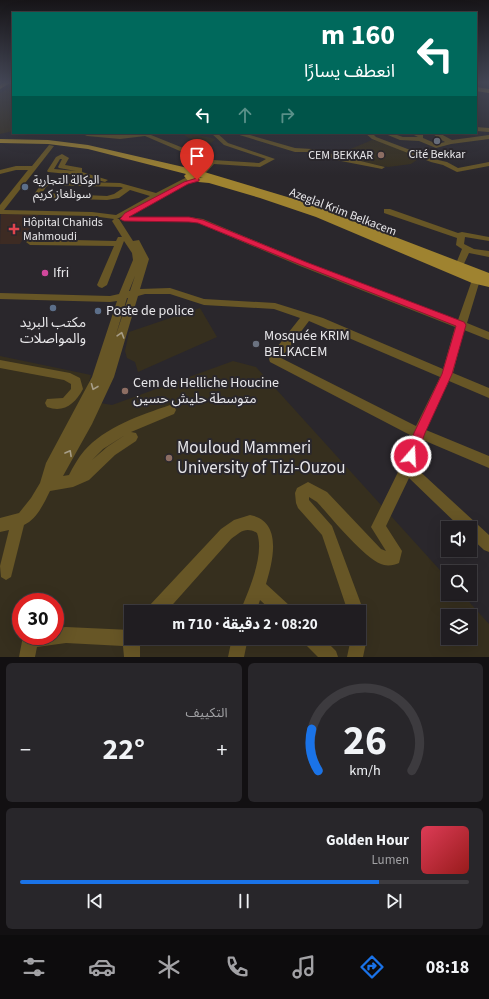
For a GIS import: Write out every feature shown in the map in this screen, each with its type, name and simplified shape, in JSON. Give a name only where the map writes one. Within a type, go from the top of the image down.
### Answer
[{"type":"main road","name":"Azeglal Krim Belkacem","points":[[0,142],[89,151],[195,176]]},
{"type":"main road","name":"Azeglal Krim Belkacem","points":[[0,142],[48,142],[74,145],[195,176],[319,215],[481,278]]},
{"type":"main road","points":[[195,176],[301,204],[459,266],[481,278]]},
{"type":"street","points":[[477,129],[489,130]]},
{"type":"street","points":[[88,134],[120,137],[147,134],[212,162],[260,165],[272,159],[226,144],[215,134]]},
{"type":"street","points":[[239,134],[295,150],[301,149],[343,160],[382,167]]},
{"type":"street","points":[[369,134],[374,138],[412,153],[433,161],[445,163],[457,170],[489,164]]},
{"type":"street","points":[[389,134],[432,149],[436,146],[451,142],[489,137]]},
{"type":"street","points":[[402,139],[419,135],[436,134],[451,142]]},
{"type":"street","points":[[419,135],[436,146]]},
{"type":"street","points":[[0,211],[51,146]]},
{"type":"street","points":[[78,173],[80,169],[61,167],[66,158],[62,156],[58,158],[50,171],[78,173],[155,195]]},
{"type":"street","points":[[120,218],[195,176],[210,166],[212,162]]},
{"type":"street","points":[[0,172],[18,168],[33,168]]},
{"type":"street","points":[[0,181],[8,170]]},
{"type":"street","points":[[120,218],[155,195],[195,176]]},
{"type":"street","points":[[120,185],[48,183],[43,186],[38,194],[43,196],[102,198],[116,196],[129,187]]},
{"type":"street","points":[[0,211],[92,214],[120,218],[200,221],[304,264],[489,336]]},
{"type":"street","points":[[388,211],[461,237]]},
{"type":"street","points":[[102,285],[121,239],[120,218]]},
{"type":"street","points":[[46,484],[60,470],[97,403],[108,377],[145,257],[120,218]]},
{"type":"street","points":[[489,239],[462,234],[460,245],[466,249],[489,254]]},
{"type":"street","points":[[0,525],[18,521],[30,512],[46,484],[51,467],[95,383],[123,296],[137,260],[136,253],[121,239],[30,242]]},
{"type":"street","points":[[459,266],[466,249]]},
{"type":"street","points":[[354,605],[327,531],[303,503],[302,492],[308,489],[322,497],[376,554],[384,558],[394,558],[395,551],[378,527],[407,468],[419,433],[447,374],[461,325],[481,278]]},
{"type":"street","points":[[0,296],[110,299],[152,291],[170,291],[204,302],[268,305],[307,316],[489,393]]},
{"type":"street","points":[[307,316],[274,359],[419,433],[489,462]]},
{"type":"street","points":[[0,364],[66,376],[76,381],[77,389],[68,401],[61,404],[51,403]]},
{"type":"street","points":[[73,481],[84,461],[97,446],[125,429],[170,410]]},
{"type":"street","points":[[46,484],[73,481],[88,472],[111,450],[132,437]]},
{"type":"street","points":[[407,468],[489,545]]},
{"type":"street","points":[[6,572],[18,521]]},
{"type":"street","points":[[162,605],[226,534],[234,527],[243,523],[253,522],[259,525],[264,532],[267,544],[257,586],[250,605]]},
{"type":"street","points":[[257,586],[277,605]]},
{"type":"street","points":[[27,657],[30,640],[66,635],[124,638]]},
{"type":"street","points":[[132,645],[132,657]]},
{"type":"street","points":[[236,657],[239,645]]},
{"type":"street","points":[[318,645],[330,657]]},
{"type":"street","points":[[355,657],[358,645]]},
{"type":"shaded area","points":[[0,114],[12,114],[12,131],[0,134]]},
{"type":"shaded area","points":[[183,134],[197,134],[216,139],[211,143],[192,140]]},
{"type":"shaded area","name":"CEM BEKKAR","points":[[372,140],[381,141],[421,157],[411,164],[388,167],[368,163],[341,153]]},
{"type":"shaded area","name":"Hôpital Chahids Mahmoudi","points":[[1,214],[38,215],[20,244],[0,244]]},
{"type":"shaded area","points":[[200,308],[217,337],[138,372],[135,362],[127,358],[125,351],[129,332]]},
{"type":"shaded area","name":"Mouloud Mammeri University of Tizi-Ouzou","points":[[0,356],[91,375],[84,400],[112,405],[233,361],[256,367],[441,571],[441,601],[468,601],[476,609],[441,609],[441,645],[477,645],[477,611],[489,624],[489,657],[0,657]]},
{"type":"place","name":"Cité Bekkar","points":[[437,141]]},
{"type":"place","name":"CEM BEKKAR","points":[[381,155]]},
{"type":"place","name":"الوكالة التجارية سونلغاز كريم","points":[[25,187]]},
{"type":"place","name":"Hôpital Chahids Mahmoudi","points":[[14,229]]},
{"type":"place","name":"Ifri","points":[[45,273]]},
{"type":"place","name":"مكتب البريد والمواصلات","points":[[53,308]]},
{"type":"place","name":"Poste de police","points":[[98,311]]},
{"type":"place","name":"Mosquée KRIM BELKACEM","points":[[256,344]]},
{"type":"place","name":"Cem de Helliche Houcine متوسطة حليش حسين","points":[[125,391]]},
{"type":"place","name":"Mouloud Mammeri University of Tizi-Ouzou","points":[[169,458]]},
{"type":"route","points":[[197,180],[186,183],[125,216],[124,219],[200,221],[304,264],[461,325],[447,374],[419,433],[411,456]]}]
